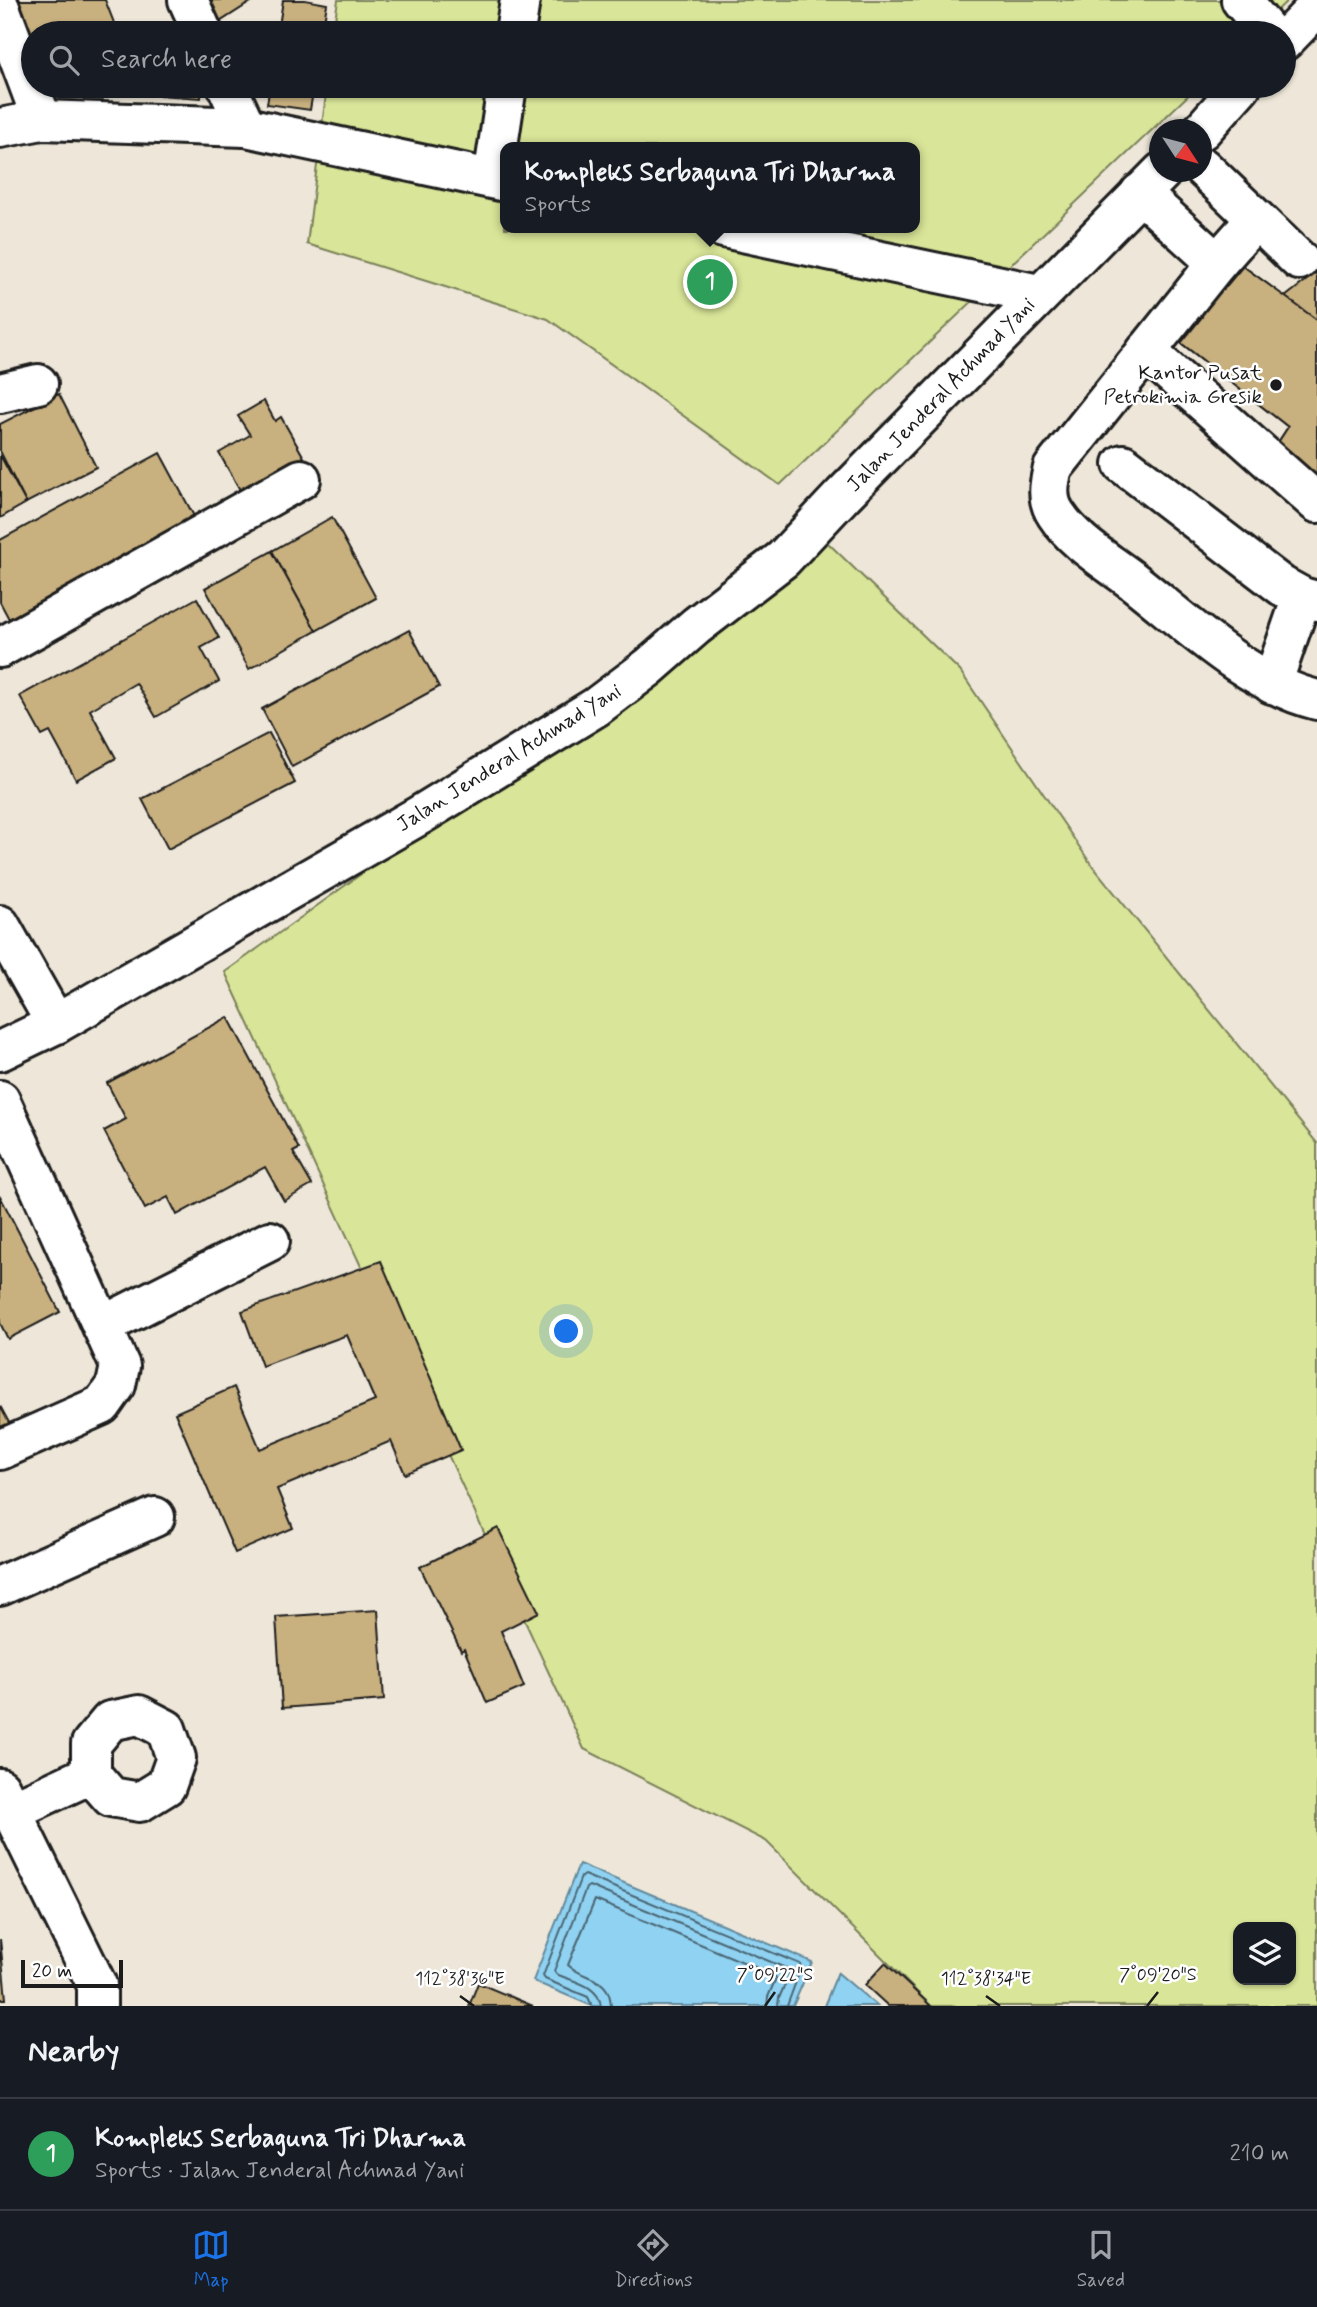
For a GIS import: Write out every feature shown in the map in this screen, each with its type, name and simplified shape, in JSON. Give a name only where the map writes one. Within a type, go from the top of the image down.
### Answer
[{"type":"street","points":[[188,0],[198,21]]},
{"type":"street","points":[[517,21],[520,0]]},
{"type":"street","points":[[1241,0],[1259,21]]},
{"type":"street","points":[[0,8],[21,64]]},
{"type":"street","points":[[34,98],[42,120]]},
{"type":"street","points":[[233,98],[246,127]]},
{"type":"street","points":[[502,142],[506,98]]},
{"type":"street","points":[[1212,119],[1230,98]]},
{"type":"street","points":[[0,128],[42,120],[246,127],[499,181]]},
{"type":"street","points":[[1212,177],[1299,260]]},
{"type":"street","points":[[1151,182],[1217,263]]},
{"type":"street","name":"Jalan Jenderal Achmad Yani","points":[[0,1051],[56,1024],[421,815],[596,707],[783,559],[1151,182]]},
{"type":"street","points":[[1256,219],[1217,263],[1053,468],[1048,491],[1055,513],[1088,547],[1224,652],[1272,684],[1297,695],[1317,699]]},
{"type":"street","points":[[747,233],[1040,295]]},
{"type":"street","points":[[1146,351],[1317,503]]},
{"type":"street","points":[[0,393],[38,384]]},
{"type":"street","points":[[1122,464],[1282,586],[1310,599],[1272,684]]},
{"type":"street","points":[[0,648],[301,479]]},
{"type":"street","points":[[0,925],[56,1024]]},
{"type":"street","points":[[0,1100],[120,1366],[116,1385],[102,1405],[0,1450]]},
{"type":"street","points":[[102,1326],[270,1241]]},
{"type":"street","points":[[0,1586],[155,1517]]},
{"type":"street","points":[[91,1774],[6,1800],[97,1985],[97,2006]]},
{"type":"green space","points":[[338,0],[1288,0],[1266,21],[335,21]]},
{"type":"green space","points":[[325,98],[1185,98],[1163,119],[1149,119],[1149,133],[780,485],[548,319],[307,244]]},
{"type":"green space","points":[[825,540],[960,671],[1091,864],[1317,1143],[1317,2006],[931,2006],[766,1841],[584,1749],[225,972]]},
{"type":"water","points":[[579,1864],[812,1962],[793,2006],[592,2006],[533,1981]]},
{"type":"water","points":[[838,1973],[877,2006],[824,2006]]},
{"type":"building","points":[[10,0],[105,0],[113,21],[21,21],[21,28]]},
{"type":"building","points":[[203,0],[254,0],[221,21],[217,21]]},
{"type":"building","points":[[283,0],[327,4],[324,21],[280,21]]},
{"type":"building","points":[[268,98],[312,98],[310,110],[267,104]]},
{"type":"building","name":"Kantor Pusat Petrokimia Gresik","points":[[1243,266],[1285,297],[1317,272],[1317,477],[1273,450],[1288,427],[1181,343],[1202,317],[1187,305],[1209,278],[1223,290]]},
{"type":"building","name":"Kantor Pusat Petrokimia Gresik","points":[[1243,266],[1317,320],[1317,477],[1273,450],[1288,427],[1181,343],[1202,317],[1187,305],[1209,278],[1223,290]]},
{"type":"building","points":[[59,394],[96,467],[26,503],[0,451],[0,424]]},
{"type":"building","points":[[264,401],[275,421],[281,417],[306,461],[244,497],[219,453],[250,435],[238,416]]},
{"type":"building","points":[[160,453],[195,518],[9,619],[0,602],[0,540]]},
{"type":"building","points":[[0,455],[26,503],[0,518]]},
{"type":"building","points":[[332,517],[376,598],[316,631],[272,551]]},
{"type":"building","points":[[272,551],[316,631],[249,669],[205,588]]},
{"type":"building","points":[[197,598],[219,638],[201,648],[219,681],[156,717],[136,683],[90,710],[116,758],[76,780],[50,732],[42,736],[20,696]]},
{"type":"building","points":[[409,630],[439,687],[292,767],[262,709]]},
{"type":"building","points":[[269,733],[295,783],[168,849],[142,799]]},
{"type":"building","points":[[228,1017],[299,1149],[293,1152],[312,1185],[284,1201],[265,1167],[177,1215],[168,1197],[145,1209],[104,1131],[126,1119],[107,1083]]},
{"type":"building","points":[[0,1196],[60,1312],[8,1339],[0,1323]]},
{"type":"building","points":[[381,1261],[461,1450],[405,1474],[391,1441],[277,1489],[293,1528],[235,1553],[175,1413],[234,1387],[260,1449],[375,1401],[347,1335],[262,1366],[242,1311]]},
{"type":"building","points":[[0,1406],[13,1430],[0,1437]]},
{"type":"building","points":[[498,1528],[539,1612],[501,1631],[524,1687],[487,1703],[464,1649],[461,1651],[420,1567]]},
{"type":"building","points":[[378,1610],[384,1700],[282,1708],[276,1617]]},
{"type":"building","points":[[0,1939],[6,1999],[0,1999]]},
{"type":"building","points":[[885,1963],[931,2006],[888,2006],[865,1985]]},
{"type":"building","points":[[478,1983],[533,2006],[469,2006]]},
{"type":"place","name":"Kompleks Serbaguna Tri Dharma","points":[[710,282]]},
{"type":"place","name":"Kantor Pusat Petrokimia Gresik","points":[[1276,385]]}]
